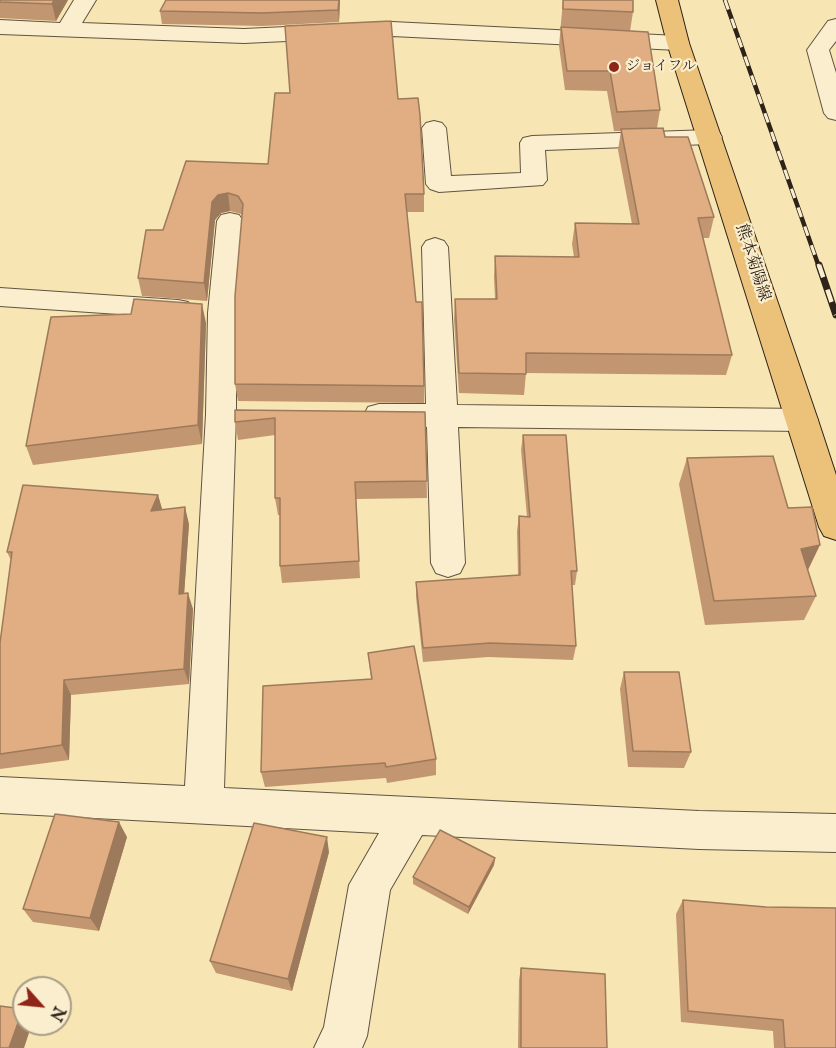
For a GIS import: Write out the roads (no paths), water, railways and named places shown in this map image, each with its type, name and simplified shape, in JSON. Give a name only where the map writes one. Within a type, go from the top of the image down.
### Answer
[{"type":"main road","name":"熊本菊陽線","points":[[667,0],[678,43],[803,420],[836,527]]},
{"type":"street","points":[[68,28],[85,0]]},
{"type":"street","points":[[836,26],[827,52],[836,113]]},
{"type":"street","points":[[0,27],[244,36],[392,29],[678,43]]},
{"type":"street","points":[[434,128],[439,184],[534,180],[532,143],[710,137]]},
{"type":"street","points":[[204,806],[233,414],[222,313],[230,220]]},
{"type":"street","points":[[435,247],[448,563]]},
{"type":"street","points":[[0,297],[222,313]]},
{"type":"street","points":[[348,415],[803,420]]},
{"type":"street","points":[[0,795],[687,829],[836,833]]},
{"type":"street","points":[[336,1048],[345,1036],[370,885],[411,816]]},
{"type":"railway","points":[[725,0],[819,267]]},
{"type":"railway","points":[[819,265],[836,315]]},
{"type":"place","name":"ジョイフル","points":[[614,67]]}]
